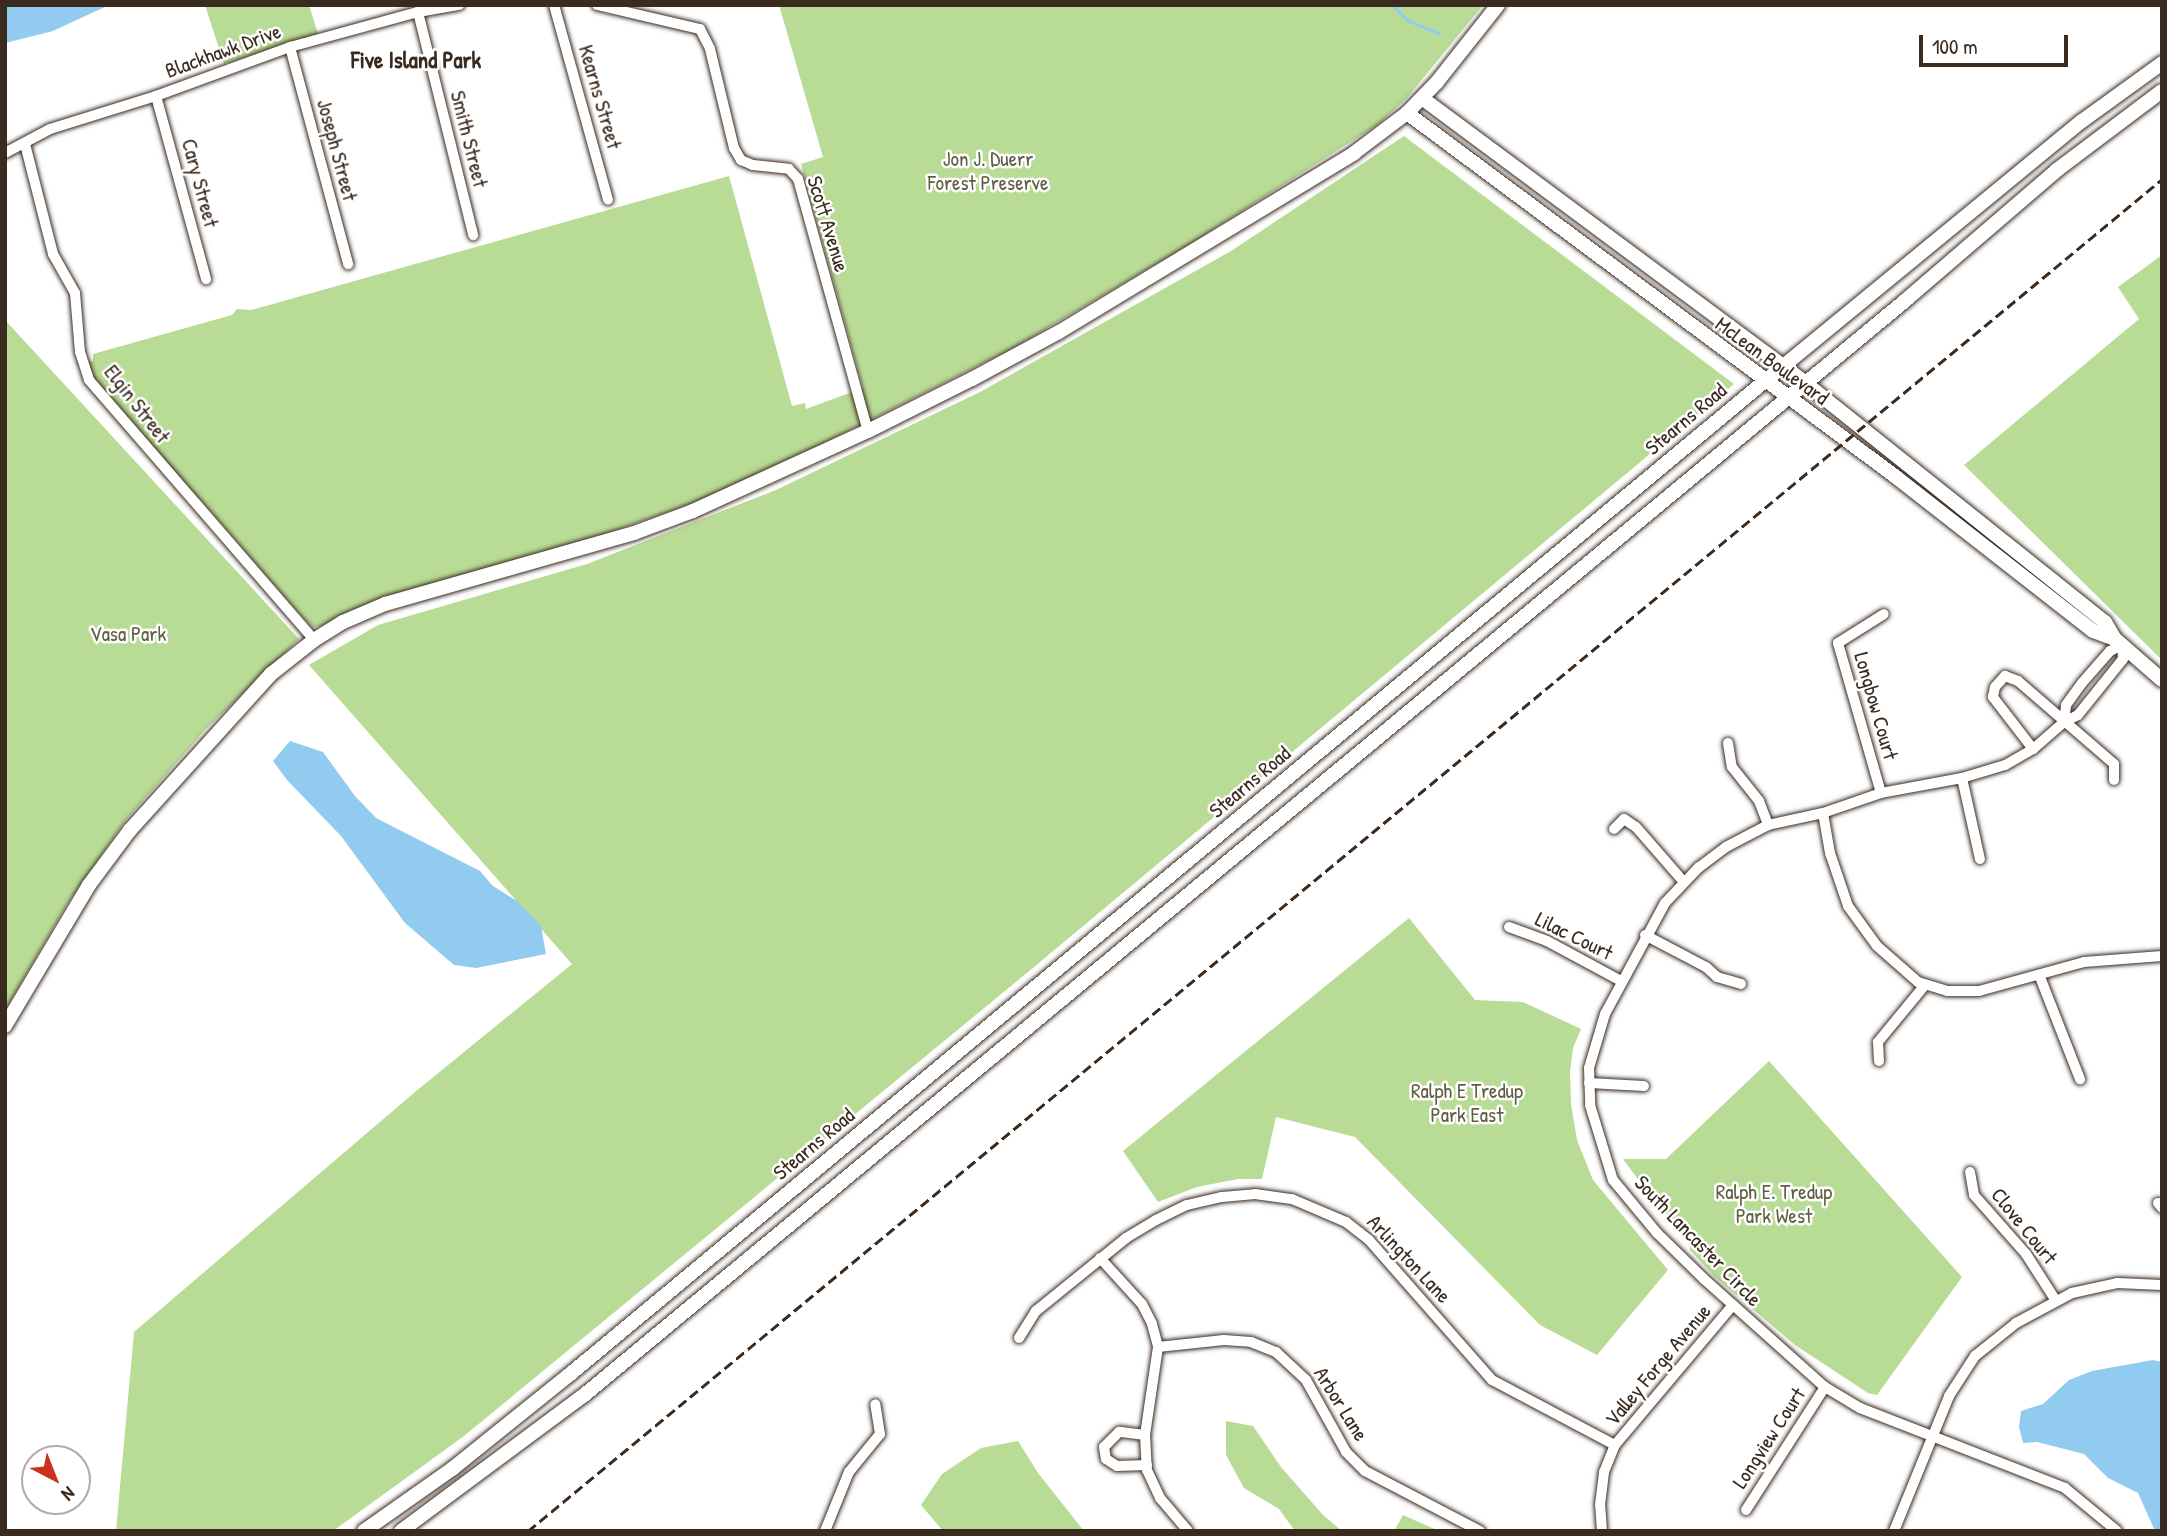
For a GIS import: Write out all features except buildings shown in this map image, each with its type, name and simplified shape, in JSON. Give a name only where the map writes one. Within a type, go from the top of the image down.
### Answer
[{"type":"main road","points":[[5,1026],[89,885],[130,830],[271,674],[314,640],[343,622],[385,604],[634,533],[693,511],[868,432],[1070,325],[1311,181],[1407,113],[1498,5]]},
{"type":"main road","name":"Stearns Road","points":[[364,1531],[452,1469],[569,1375],[1764,382],[2082,121],[2162,63]]},
{"type":"main road","points":[[401,1531],[583,1396],[1785,397],[1907,299],[2057,170],[2162,91]]},
{"type":"main road","name":"McLean Boulevard","points":[[1422,98],[1784,366],[2085,605],[2105,622],[2118,642],[2162,680]]},
{"type":"main road","name":"McLean Boulevard","points":[[1407,113],[1764,382],[1896,477],[2094,631],[2118,642]]},
{"type":"street","name":"Blackhawk Drive","points":[[5,153],[50,130],[156,96],[290,47],[418,12],[459,5]]},
{"type":"street","name":"Kearns Street","points":[[554,5],[608,200]]},
{"type":"street","name":"Scott Avenue","points":[[597,5],[700,29],[710,48],[734,148],[741,160],[753,165],[789,169],[798,179],[868,432]]},
{"type":"street","name":"Smith Street","points":[[418,12],[473,235]]},
{"type":"street","name":"Joseph Street","points":[[290,47],[348,264]]},
{"type":"street","name":"Cary Street","points":[[156,96],[206,279]]},
{"type":"street","name":"Elgin Street","points":[[25,144],[53,254],[75,293],[80,352],[89,380],[314,640]]},
{"type":"street","name":"Longbow Court","points":[[1881,793],[1838,643],[1884,614]]},
{"type":"street","name":"South Lancaster Circle","points":[[2064,722],[2066,705],[2082,682],[2118,642]]},
{"type":"street","name":"South Lancaster Circle","points":[[2117,1531],[2065,1488],[1860,1408],[1825,1387],[1732,1306],[1657,1233],[1613,1180],[1592,1118],[1589,1083],[1595,1042],[1621,981],[1646,935],[1683,881],[1726,847],[1768,825],[1823,813],[1881,793],[1962,778],[2005,765],[2033,749],[2064,722],[2078,715],[2123,659],[2118,642]]},
{"type":"street","points":[[2033,749],[1995,702],[1993,692],[2002,677],[2012,676],[2114,764],[2114,780]]},
{"type":"street","points":[[1728,743],[1732,767],[1759,801],[1768,825]]},
{"type":"street","points":[[1962,778],[1980,859]]},
{"type":"street","points":[[1823,813],[1830,853],[1848,906],[1877,946],[1925,985],[1947,991],[1979,991],[2040,977],[2084,962],[2162,956]]},
{"type":"street","points":[[1614,829],[1624,819],[1636,827],[1683,881]]},
{"type":"street","name":"Lilac Court","points":[[1509,927],[1547,941],[1621,981]]},
{"type":"street","points":[[1646,935],[1706,967],[1717,978],[1741,985]]},
{"type":"street","points":[[2040,977],[2080,1079]]},
{"type":"street","points":[[1878,1060],[1878,1042],[1925,985]]},
{"type":"street","points":[[1589,1083],[1644,1086]]},
{"type":"street","name":"Clove Court","points":[[1970,1172],[1974,1195],[2026,1254],[2056,1301]]},
{"type":"street","name":"Arlington Lane","points":[[1019,1338],[1036,1311],[1100,1258],[1156,1220],[1187,1205],[1222,1197],[1255,1194],[1292,1199],[1323,1210],[1369,1240],[1492,1380],[1615,1445]]},
{"type":"street","points":[[1100,1258],[1142,1304],[1153,1324],[1158,1347],[1145,1435],[1147,1465],[1160,1498],[1188,1531]]},
{"type":"street","points":[[1894,1531],[1949,1396],[1975,1356],[2017,1323],[2056,1301],[2098,1285],[2162,1286]]},
{"type":"street","name":"Valley Forge Avenue","points":[[1602,1531],[1600,1505],[1604,1472],[1615,1445],[1732,1306]]},
{"type":"street","name":"Arbor Lane","points":[[1158,1347],[1224,1340],[1251,1342],[1276,1352],[1306,1380],[1346,1452],[1365,1471],[1480,1531]]},
{"type":"street","name":"Longview Court","points":[[1746,1510],[1825,1387]]},
{"type":"street","points":[[825,1531],[849,1472],[880,1434],[875,1404]]},
{"type":"street","points":[[1145,1435],[1119,1432],[1104,1447],[1106,1459],[1117,1466],[1147,1465]]},
{"type":"green space","points":[[205,5],[309,5],[318,34],[224,64]]},
{"type":"green space","name":"Jon J. Duerr Forest Preserve","points":[[779,5],[1483,5],[1406,99],[1377,125],[1188,245],[1013,348],[826,442],[701,500],[602,535],[453,578],[322,626],[312,627],[304,619],[199,498],[195,501],[76,363],[93,361],[93,354],[232,315],[237,309],[251,310],[729,176],[792,406],[805,403],[806,409],[863,388],[801,164],[823,157]]},
{"type":"green space","points":[[1404,136],[1734,384],[1028,972],[464,1436],[333,1531],[116,1531],[134,1332],[415,1092],[572,964],[309,665],[378,625],[587,564],[776,490],[980,392],[1231,251]]},
{"type":"green space","points":[[2162,255],[2162,660],[1964,465],[2139,319],[2118,287]]},
{"type":"green space","name":"Vasa Park","points":[[5,320],[299,639],[206,729],[125,821],[67,904],[5,1010]]},
{"type":"green space","name":"Ralph E Tredup Park East","points":[[1409,918],[1475,1000],[1523,1002],[1581,1029],[1573,1048],[1570,1072],[1571,1104],[1577,1140],[1593,1180],[1668,1270],[1597,1355],[1540,1325],[1355,1137],[1276,1117],[1262,1179],[1238,1179],[1197,1187],[1158,1202],[1123,1151]]},
{"type":"green space","name":"Ralph E. Tredup Park West","points":[[1769,1061],[1962,1277],[1877,1395],[1868,1393],[1795,1345],[1714,1276],[1690,1250],[1690,1241],[1648,1193],[1623,1159],[1666,1159]]},
{"type":"green space","points":[[1226,1421],[1253,1426],[1281,1467],[1323,1515],[1342,1531],[1295,1531],[1279,1509],[1244,1488],[1226,1455]]},
{"type":"green space","points":[[1018,1441],[1038,1473],[1084,1531],[943,1531],[921,1505],[942,1474],[981,1448]]},
{"type":"green space","points":[[1403,1515],[1439,1531],[1394,1531]]},
{"type":"water","points":[[5,5],[109,5],[53,31],[5,43]]},
{"type":"water","points":[[290,741],[323,752],[355,796],[376,818],[480,871],[493,886],[517,901],[541,926],[546,954],[476,968],[454,965],[405,923],[341,836],[287,780],[273,761]]},
{"type":"water","points":[[2153,1360],[2162,1362],[2162,1531],[2155,1531],[2138,1493],[2108,1478],[2084,1454],[2037,1442],[2023,1443],[2019,1427],[2021,1411],[2043,1404],[2069,1380],[2092,1371]]},
{"type":"waterway","points":[[1393,5],[1409,21],[1439,33]]},
{"type":"railway","points":[[528,1531],[2162,179]]},
{"type":"district","name":"Five Island Park","points":[[416,60]]}]
